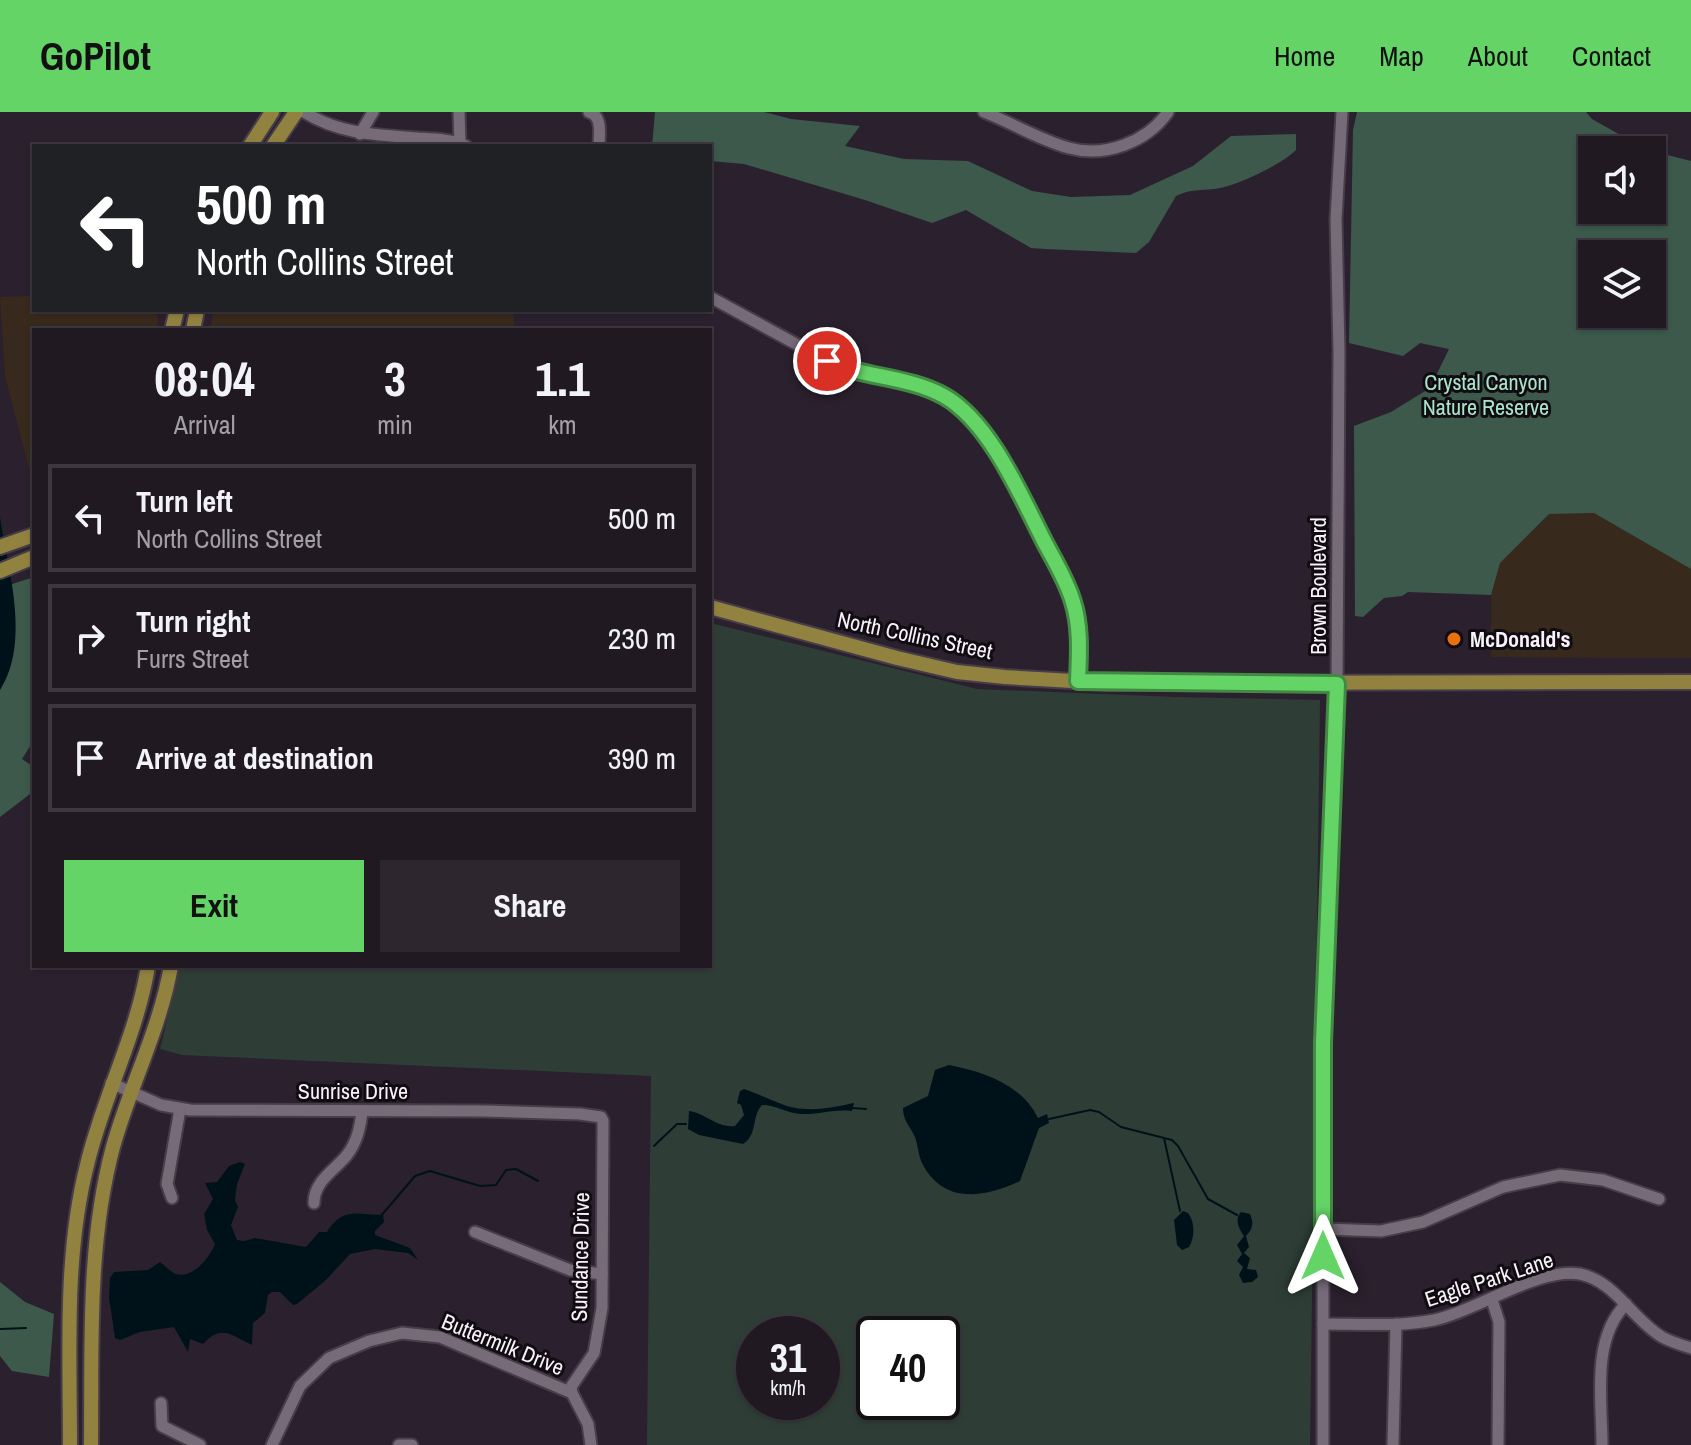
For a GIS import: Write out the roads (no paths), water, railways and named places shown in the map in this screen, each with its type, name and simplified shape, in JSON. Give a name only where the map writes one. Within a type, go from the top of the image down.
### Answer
[{"type":"main road","points":[[251,144],[272,112]]},
{"type":"main road","points":[[274,144],[296,112]]},
{"type":"main road","points":[[0,547],[32,536]]},
{"type":"main road","points":[[0,571],[32,558]]},
{"type":"main road","name":"North Collins Street","points":[[712,608],[957,672],[1078,681],[1337,684],[1691,682]]},
{"type":"main road","points":[[70,1445],[70,1285],[86,1165],[111,1083],[136,1017],[148,968]]},
{"type":"main road","points":[[91,1445],[92,1289],[96,1241],[113,1147],[158,1018],[170,968]]},
{"type":"street","points":[[304,112],[317,120],[360,134],[463,144],[459,112]]},
{"type":"street","points":[[360,134],[373,112]]},
{"type":"street","points":[[589,112],[598,119],[599,144]]},
{"type":"street","points":[[984,112],[1057,144],[1084,151],[1134,141],[1152,130],[1168,112]]},
{"type":"street","name":"Brown Boulevard","points":[[1323,1445],[1323,1043],[1337,684],[1339,351],[1336,219],[1342,112]]},
{"type":"street","points":[[712,298],[829,362],[861,373],[909,383],[941,395],[966,414],[999,457],[1066,583],[1074,603],[1077,625],[1078,681]]},
{"type":"street","name":"Sunrise Drive","points":[[111,1083],[180,1109],[484,1111],[599,1116]]},
{"type":"street","points":[[172,1198],[167,1184],[180,1109]]},
{"type":"street","points":[[314,1203],[318,1185],[354,1144],[360,1130],[362,1112]]},
{"type":"street","name":"Sundance Drive","points":[[572,1393],[571,1387],[597,1344],[602,1308],[603,1121],[599,1116]]},
{"type":"street","points":[[1323,1229],[1381,1231],[1423,1222],[1503,1187],[1560,1175],[1603,1180],[1659,1199]]},
{"type":"street","points":[[475,1232],[570,1270],[602,1274]]},
{"type":"street","name":"Eagle Park Lane","points":[[1323,1324],[1396,1324],[1436,1319],[1492,1300],[1538,1279],[1578,1274],[1594,1279],[1660,1336],[1691,1348]]},
{"type":"street","points":[[1492,1300],[1499,1322],[1498,1445]]},
{"type":"street","points":[[1602,1445],[1605,1339],[1626,1304]]},
{"type":"street","points":[[1393,1445],[1396,1324]]},
{"type":"street","name":"Buttermilk Drive","points":[[272,1445],[300,1386],[309,1375],[329,1358],[345,1350],[394,1334],[440,1337],[572,1393],[588,1424],[591,1445]]},
{"type":"street","points":[[161,1403],[162,1426],[200,1445]]},
{"type":"street","points":[[399,1445],[412,1445]]},
{"type":"waterway","points":[[852,1108],[866,1109]]},
{"type":"waterway","points":[[1049,1119],[1090,1110],[1099,1112],[1121,1127],[1172,1140],[1208,1199],[1237,1215]]},
{"type":"waterway","points":[[654,1146],[677,1124],[686,1124]]},
{"type":"waterway","points":[[1164,1138],[1180,1211]]},
{"type":"waterway","points":[[380,1217],[415,1176],[430,1171],[480,1186],[496,1185],[506,1170],[516,1169],[538,1181]]},
{"type":"waterway","points":[[0,1329],[26,1328]]},
{"type":"place","name":"McDonald's","points":[[1454,639]]},
{"type":"park label","name":"Crystal Canyon Nature Reserve","points":[[1486,394]]}]
